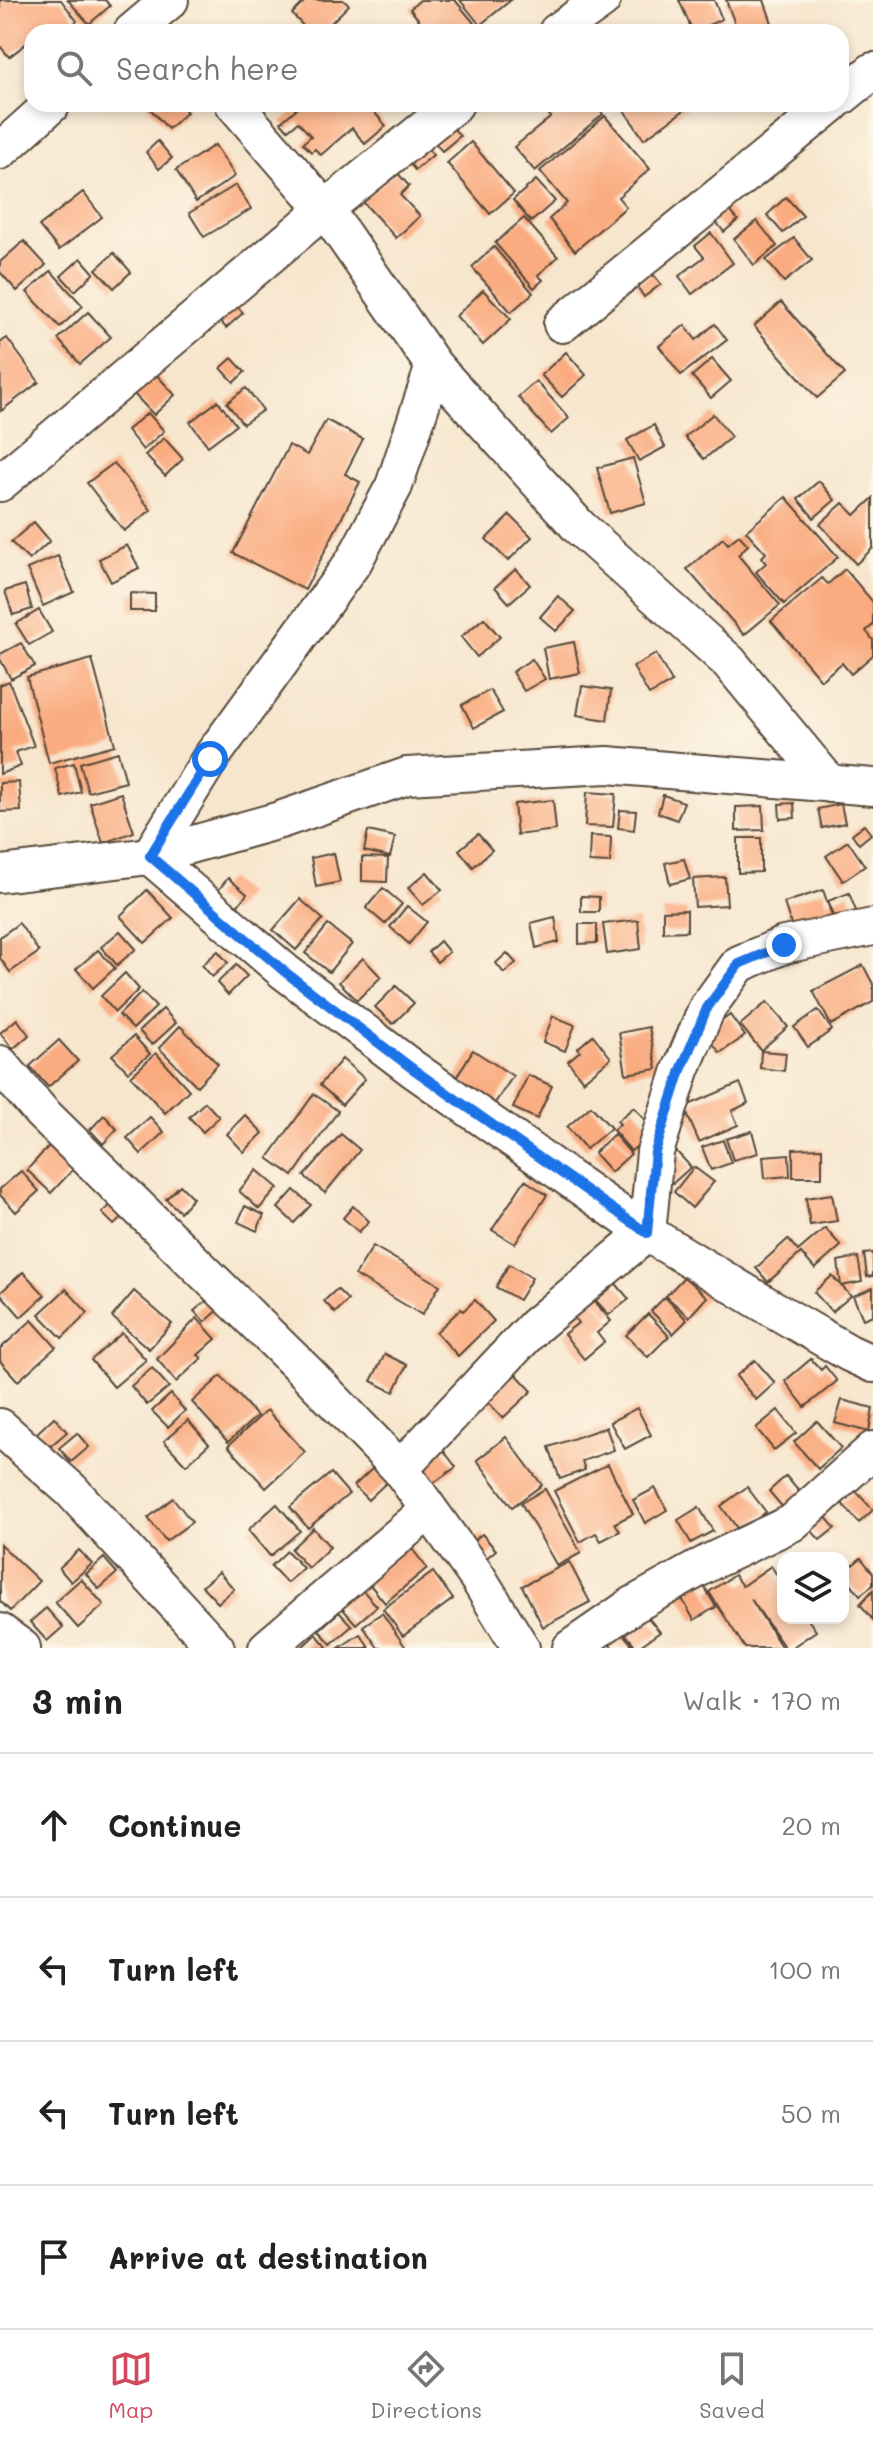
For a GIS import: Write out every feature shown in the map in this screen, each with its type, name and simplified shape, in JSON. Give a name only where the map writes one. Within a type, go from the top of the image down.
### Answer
[{"type":"street","points":[[568,24],[602,0]]},
{"type":"street","points":[[849,90],[873,71]]},
{"type":"street","points":[[0,151],[43,112]]},
{"type":"street","points":[[241,112],[325,209],[434,366],[579,527],[729,662],[830,784]]},
{"type":"street","points":[[0,483],[445,112]]},
{"type":"street","points":[[562,324],[822,112]]},
{"type":"street","points":[[150,856],[210,759],[354,561],[394,486],[434,366]]},
{"type":"street","points":[[0,874],[150,856],[280,820],[407,776],[607,765],[873,787]]},
{"type":"street","points":[[150,856],[285,972],[413,1069],[647,1233],[768,1306],[873,1364]]},
{"type":"street","points":[[400,1469],[535,1326],[647,1233],[655,1152],[681,1070],[707,1008],[739,964],[784,945],[873,927]]},
{"type":"street","points":[[0,1064],[41,1112],[295,1361],[400,1469],[478,1578],[521,1648]]},
{"type":"street","points":[[0,1427],[71,1490],[216,1648]]},
{"type":"street","points":[[571,1648],[633,1605],[710,1562],[792,1523],[873,1450]]},
{"type":"street","points":[[267,1648],[429,1510]]},
{"type":"street","points":[[0,1632],[22,1648]]},
{"type":"building","points":[[0,0],[61,0],[77,21],[73,24],[24,24],[24,45],[9,57],[0,46]]},
{"type":"building","points":[[68,0],[105,0],[110,6],[89,24]]},
{"type":"building","points":[[306,0],[343,0],[349,5],[330,24],[301,24],[292,14]]},
{"type":"building","points":[[420,0],[455,0],[474,23],[422,24],[410,9]]},
{"type":"building","points":[[460,0],[511,0],[481,24]]},
{"type":"building","points":[[679,0],[714,0],[722,19],[711,24],[690,24]]},
{"type":"building","points":[[726,0],[764,0],[772,24],[735,24]]},
{"type":"building","points":[[153,112],[187,112],[168,129]]},
{"type":"building","points":[[293,112],[374,112],[386,126],[365,144],[352,128],[321,155],[315,149],[311,152],[303,143],[311,136],[298,122],[288,130],[281,122]]},
{"type":"building","points":[[547,112],[603,114],[535,171],[514,147],[551,117]]},
{"type":"building","points":[[625,112],[682,112],[644,139]]},
{"type":"building","points":[[605,116],[650,169],[618,197],[626,207],[575,251],[549,219],[567,203],[540,171]]},
{"type":"building","points":[[446,119],[460,136],[442,151],[428,135]]},
{"type":"building","points":[[418,137],[433,155],[415,170],[401,152]]},
{"type":"building","points":[[158,141],[172,158],[159,169],[146,152]]},
{"type":"building","points":[[471,142],[514,193],[490,214],[447,163]]},
{"type":"building","points":[[215,145],[235,176],[196,202],[176,170]]},
{"type":"building","points":[[396,171],[409,186],[400,195],[420,216],[396,238],[362,201]]},
{"type":"building","points":[[536,180],[555,201],[531,222],[513,200]]},
{"type":"building","points":[[236,185],[251,209],[204,237],[189,213]]},
{"type":"building","points":[[83,192],[102,217],[59,250],[39,226]]},
{"type":"building","points":[[786,197],[803,216],[783,233],[767,215]]},
{"type":"building","points":[[725,205],[738,220],[724,232],[711,215]]},
{"type":"building","points":[[524,218],[558,257],[538,275],[543,280],[534,288],[495,243]]},
{"type":"building","points":[[757,221],[777,246],[754,265],[734,239]]},
{"type":"building","points":[[711,233],[733,263],[692,294],[679,276],[704,257],[695,246]]},
{"type":"building","points":[[794,238],[812,260],[784,282],[766,260]]},
{"type":"building","points":[[24,241],[46,265],[17,291],[0,272],[0,262]]},
{"type":"building","points":[[494,247],[533,293],[511,312],[472,267]]},
{"type":"building","points":[[114,253],[131,272],[114,288],[96,269]]},
{"type":"building","points":[[81,258],[94,273],[75,291],[61,276]]},
{"type":"building","points":[[51,271],[83,306],[60,327],[27,292]]},
{"type":"building","points":[[652,273],[661,284],[644,297],[636,285]]},
{"type":"building","points":[[483,290],[511,319],[483,345],[456,316]]},
{"type":"building","points":[[229,297],[243,313],[226,328],[212,312]]},
{"type":"building","points":[[781,302],[845,374],[817,398],[754,326]]},
{"type":"building","points":[[88,312],[111,337],[80,364],[58,339]]},
{"type":"building","points":[[715,324],[727,340],[681,375],[659,346],[685,325],[696,340]]},
{"type":"building","points":[[7,338],[39,382],[1,411],[0,343]]},
{"type":"building","points":[[566,352],[586,375],[562,397],[541,375]]},
{"type":"building","points":[[232,358],[245,372],[234,382],[221,368]]},
{"type":"building","points":[[712,359],[731,381],[711,398],[692,376]]},
{"type":"building","points":[[154,372],[175,395],[154,415],[132,392]]},
{"type":"building","points":[[536,381],[569,418],[551,434],[518,397]]},
{"type":"building","points":[[246,388],[263,410],[243,424],[227,403]]},
{"type":"building","points":[[218,401],[236,425],[208,446],[190,422]]},
{"type":"building","points":[[148,413],[164,431],[143,450],[127,430]]},
{"type":"building","points":[[713,414],[731,437],[704,459],[685,437]]},
{"type":"building","points":[[326,420],[363,439],[345,474],[360,482],[305,590],[233,553],[289,445],[307,455]]},
{"type":"building","points":[[654,425],[665,447],[639,461],[627,440]]},
{"type":"building","points":[[164,438],[183,459],[165,476],[145,455]]},
{"type":"building","points":[[633,458],[646,503],[610,513],[597,468]]},
{"type":"building","points":[[114,463],[151,510],[124,531],[87,483]]},
{"type":"building","points":[[819,481],[835,500],[814,518],[798,499]]},
{"type":"building","points":[[786,497],[838,557],[784,604],[756,572],[766,563],[761,558],[766,553],[746,531]]},
{"type":"building","points":[[873,498],[873,548],[856,564],[820,524],[843,503],[855,515]]},
{"type":"building","points":[[510,515],[532,537],[508,561],[486,539]]},
{"type":"building","points":[[34,522],[50,541],[29,560],[11,542]]},
{"type":"building","points":[[739,535],[748,545],[738,555],[780,605],[744,635],[687,569],[723,538],[728,544]]},
{"type":"building","points":[[127,545],[139,568],[111,582],[99,559]]},
{"type":"building","points":[[58,556],[74,592],[43,606],[27,569]]},
{"type":"building","points":[[516,569],[530,585],[509,603],[495,587]]},
{"type":"building","points":[[845,569],[873,602],[873,625],[866,631],[873,640],[873,655],[851,674],[842,663],[821,680],[771,621],[822,578],[828,584]]},
{"type":"building","points":[[25,585],[32,609],[13,615],[5,591]]},
{"type":"building","points":[[130,593],[155,594],[155,611],[130,611]]},
{"type":"building","points":[[558,596],[575,611],[556,631],[540,617]]},
{"type":"building","points":[[39,610],[52,632],[29,645],[16,624]]},
{"type":"building","points":[[484,618],[500,637],[477,657],[461,637]]},
{"type":"building","points":[[574,642],[580,673],[549,679],[543,648]]},
{"type":"building","points":[[21,643],[35,666],[11,679],[0,654]]},
{"type":"building","points":[[656,654],[672,682],[649,695],[633,667]]},
{"type":"building","points":[[92,659],[115,745],[49,763],[27,677]]},
{"type":"building","points":[[532,659],[545,679],[524,691],[512,672]]},
{"type":"building","points":[[9,681],[34,746],[16,752],[21,766],[0,774],[0,685]]},
{"type":"building","points":[[582,686],[611,690],[607,720],[577,715]]},
{"type":"building","points":[[490,690],[503,712],[474,728],[462,705]]},
{"type":"building","points":[[118,752],[126,782],[88,792],[80,763]]},
{"type":"building","points":[[74,763],[81,792],[62,797],[55,768]]},
{"type":"building","points":[[19,782],[21,811],[0,812],[0,783]]},
{"type":"building","points":[[587,792],[616,794],[613,827],[585,826]]},
{"type":"building","points":[[121,793],[134,832],[103,843],[90,803]]},
{"type":"building","points":[[663,795],[684,802],[677,820],[658,813]]},
{"type":"building","points":[[553,800],[556,830],[517,835],[514,804]]},
{"type":"building","points":[[794,803],[795,818],[780,819],[779,804]]},
{"type":"building","points":[[841,804],[845,823],[822,828],[818,809]]},
{"type":"building","points":[[763,806],[764,830],[736,831],[736,807]]},
{"type":"building","points":[[620,810],[636,811],[634,830],[618,828]]},
{"type":"building","points":[[864,825],[871,834],[859,844],[852,834]]},
{"type":"building","points":[[368,831],[395,837],[390,857],[364,851]]},
{"type":"building","points":[[478,834],[492,850],[473,867],[459,850]]},
{"type":"building","points":[[590,836],[611,837],[610,863],[589,862]]},
{"type":"building","points":[[738,838],[761,838],[761,872],[738,873]]},
{"type":"building","points":[[848,841],[865,866],[843,881],[826,856]]},
{"type":"building","points":[[334,853],[340,882],[316,887],[311,858]]},
{"type":"building","points":[[362,857],[388,858],[387,882],[362,881]]},
{"type":"building","points":[[684,859],[690,879],[670,884],[665,863]]},
{"type":"building","points":[[427,872],[442,890],[423,905],[408,888]]},
{"type":"building","points":[[725,877],[727,905],[695,907],[693,879]]},
{"type":"building","points":[[228,878],[247,894],[232,913],[213,897]]},
{"type":"building","points":[[383,888],[402,904],[385,924],[366,908]]},
{"type":"building","points":[[147,890],[173,918],[145,943],[120,916]]},
{"type":"building","points":[[823,890],[833,919],[794,933],[784,903]]},
{"type":"building","points":[[849,893],[858,916],[837,924],[828,901]]},
{"type":"building","points":[[581,896],[599,897],[599,912],[581,912]]},
{"type":"building","points":[[300,899],[323,919],[296,950],[273,930]]},
{"type":"building","points":[[407,906],[427,922],[409,944],[390,927]]},
{"type":"building","points":[[687,910],[687,931],[663,932],[663,911]]},
{"type":"building","points":[[555,917],[559,942],[536,948],[531,923]]},
{"type":"building","points":[[638,920],[641,949],[607,954],[603,924]]},
{"type":"building","points":[[19,923],[39,952],[10,972],[0,958],[0,937]]},
{"type":"building","points":[[579,924],[597,924],[597,943],[579,944]]},
{"type":"building","points":[[328,925],[352,944],[329,972],[305,953]]},
{"type":"building","points":[[120,931],[136,949],[117,965],[101,947]]},
{"type":"building","points":[[440,941],[449,952],[437,962],[428,952]]},
{"type":"building","points":[[98,950],[115,968],[93,988],[76,969]]},
{"type":"building","points":[[218,951],[228,963],[212,977],[202,965]]},
{"type":"building","points":[[507,953],[516,963],[504,973],[496,963]]},
{"type":"building","points":[[363,958],[381,977],[357,1000],[339,982]]},
{"type":"building","points":[[236,965],[247,976],[228,995],[217,983]]},
{"type":"building","points":[[863,965],[873,984],[873,1002],[831,1025],[813,991]]},
{"type":"building","points":[[125,973],[139,989],[115,1012],[101,996]]},
{"type":"building","points":[[396,986],[414,1003],[393,1024],[375,1007]]},
{"type":"building","points":[[142,992],[156,1007],[133,1029],[119,1015]]},
{"type":"building","points":[[767,1002],[788,1027],[761,1050],[740,1025]]},
{"type":"building","points":[[163,1009],[176,1023],[152,1045],[139,1031]]},
{"type":"building","points":[[818,1010],[832,1030],[808,1047],[794,1027]]},
{"type":"building","points":[[730,1015],[745,1036],[720,1053],[705,1033]]},
{"type":"building","points":[[553,1016],[575,1025],[565,1051],[543,1042]]},
{"type":"building","points":[[17,1019],[29,1035],[13,1049],[0,1033]]},
{"type":"building","points":[[180,1026],[218,1064],[197,1086],[159,1048]]},
{"type":"building","points":[[649,1027],[657,1069],[626,1074],[619,1033]]},
{"type":"building","points":[[593,1035],[611,1058],[583,1081],[568,1061]]},
{"type":"building","points":[[134,1036],[150,1054],[128,1072],[112,1055]]},
{"type":"building","points":[[59,1040],[78,1061],[48,1087],[30,1066]]},
{"type":"building","points":[[473,1050],[513,1076],[495,1103],[456,1078]]},
{"type":"building","points":[[761,1051],[786,1053],[784,1071],[760,1068]]},
{"type":"building","points":[[156,1053],[189,1090],[165,1113],[131,1076]]},
{"type":"building","points":[[342,1059],[365,1079],[342,1105],[320,1085]]},
{"type":"building","points":[[528,1075],[552,1086],[537,1119],[513,1108]]},
{"type":"building","points":[[740,1083],[748,1103],[732,1111],[738,1125],[699,1142],[684,1107]]},
{"type":"building","points":[[314,1094],[338,1111],[293,1176],[268,1158]]},
{"type":"building","points":[[205,1102],[219,1117],[203,1132],[189,1117]]},
{"type":"building","points":[[591,1106],[611,1128],[586,1149],[567,1127]]},
{"type":"building","points":[[634,1107],[655,1132],[631,1151],[613,1130],[620,1124],[617,1121]]},
{"type":"building","points":[[104,1115],[117,1129],[103,1144],[90,1130]]},
{"type":"building","points":[[245,1115],[263,1133],[244,1152],[227,1134]]},
{"type":"building","points":[[150,1117],[164,1132],[141,1154],[127,1138]]},
{"type":"building","points":[[752,1131],[758,1153],[733,1160],[726,1139]]},
{"type":"building","points":[[341,1134],[360,1150],[325,1193],[304,1176]]},
{"type":"building","points":[[614,1134],[631,1154],[611,1172],[594,1153]]},
{"type":"building","points":[[56,1138],[80,1162],[51,1193],[27,1170]]},
{"type":"building","points":[[723,1140],[731,1163],[711,1170],[702,1147]]},
{"type":"building","points":[[822,1148],[822,1177],[793,1177],[793,1149]]},
{"type":"building","points":[[676,1151],[691,1167],[673,1183],[658,1167]]},
{"type":"building","points":[[789,1154],[790,1176],[765,1178],[763,1156]]},
{"type":"building","points":[[694,1167],[714,1182],[692,1208],[674,1192]]},
{"type":"building","points":[[257,1170],[278,1188],[259,1209],[239,1191]]},
{"type":"building","points":[[21,1171],[39,1191],[16,1212],[0,1195],[0,1189]]},
{"type":"building","points":[[525,1180],[547,1195],[515,1244],[492,1230]]},
{"type":"building","points":[[180,1185],[193,1198],[180,1212],[166,1199]]},
{"type":"building","points":[[294,1190],[311,1205],[294,1223],[278,1208]]},
{"type":"building","points":[[832,1194],[837,1221],[810,1225],[806,1198]]},
{"type":"building","points":[[120,1196],[131,1210],[114,1225],[102,1213]]},
{"type":"building","points":[[245,1206],[264,1215],[257,1231],[238,1222]]},
{"type":"building","points":[[353,1206],[369,1221],[359,1232],[343,1218]]},
{"type":"building","points":[[825,1228],[841,1246],[815,1269],[801,1253],[768,1282],[756,1268],[788,1239],[798,1251]]},
{"type":"building","points":[[373,1246],[440,1285],[422,1315],[355,1275]]},
{"type":"building","points":[[873,1253],[873,1276],[867,1277],[864,1254]]},
{"type":"building","points":[[858,1257],[862,1282],[841,1286],[838,1261]]},
{"type":"building","points":[[509,1264],[532,1278],[519,1300],[496,1287]]},
{"type":"building","points":[[23,1272],[45,1295],[21,1317],[0,1293]]},
{"type":"building","points":[[832,1276],[851,1296],[832,1312],[814,1292]]},
{"type":"building","points":[[684,1277],[707,1297],[689,1317],[666,1296]]},
{"type":"building","points":[[612,1279],[629,1299],[609,1315],[592,1296]]},
{"type":"building","points":[[873,1288],[873,1315],[863,1319],[853,1296]]},
{"type":"building","points":[[66,1289],[88,1313],[62,1338],[39,1314]]},
{"type":"building","points":[[337,1289],[348,1300],[335,1313],[324,1301]]},
{"type":"building","points":[[134,1291],[172,1324],[149,1349],[112,1317]]},
{"type":"building","points":[[211,1297],[221,1308],[205,1322],[194,1311]]},
{"type":"building","points":[[665,1297],[687,1320],[673,1334],[651,1311]]},
{"type":"building","points":[[592,1298],[611,1321],[597,1333],[604,1342],[584,1359],[564,1334],[578,1323],[572,1315]]},
{"type":"building","points":[[475,1300],[494,1321],[458,1356],[436,1332]]},
{"type":"building","points":[[648,1314],[669,1336],[648,1357],[626,1335]]},
{"type":"building","points":[[197,1318],[216,1339],[198,1355],[202,1358],[176,1382],[157,1359]]},
{"type":"building","points":[[32,1320],[56,1347],[18,1381],[0,1361],[0,1349]]},
{"type":"building","points":[[122,1333],[146,1360],[114,1387],[91,1360]]},
{"type":"building","points":[[385,1354],[407,1365],[394,1392],[371,1381]]},
{"type":"building","points":[[811,1359],[821,1370],[825,1366],[837,1381],[805,1407],[785,1381]]},
{"type":"building","points":[[755,1360],[775,1383],[756,1400],[736,1376]]},
{"type":"building","points":[[152,1368],[169,1387],[147,1405],[131,1386]]},
{"type":"building","points":[[516,1374],[532,1391],[503,1418],[487,1401]]},
{"type":"building","points":[[221,1376],[257,1416],[228,1442],[192,1402]]},
{"type":"building","points":[[171,1394],[185,1411],[168,1427],[152,1411]]},
{"type":"building","points":[[842,1400],[873,1408],[869,1432],[835,1423]]},
{"type":"building","points":[[637,1408],[651,1435],[625,1449],[610,1422]]},
{"type":"building","points":[[267,1410],[305,1452],[266,1488],[228,1446]]},
{"type":"building","points":[[778,1410],[796,1433],[774,1450],[756,1428]]},
{"type":"building","points":[[54,1417],[67,1432],[48,1448],[36,1434]]},
{"type":"building","points":[[188,1420],[209,1444],[186,1465],[164,1441]]},
{"type":"building","points":[[817,1421],[841,1448],[818,1469],[794,1442]]},
{"type":"building","points":[[606,1427],[614,1450],[582,1461],[585,1470],[560,1479],[549,1447]]},
{"type":"building","points":[[77,1433],[89,1447],[71,1462],[59,1448]]},
{"type":"building","points":[[506,1437],[542,1485],[512,1507],[477,1460]]},
{"type":"building","points":[[440,1446],[456,1467],[431,1485],[415,1464]]},
{"type":"building","points":[[608,1464],[633,1514],[615,1523],[620,1531],[601,1541],[596,1533],[580,1542],[554,1491]]},
{"type":"building","points":[[373,1468],[387,1482],[368,1500],[354,1486]]},
{"type":"building","points":[[331,1473],[349,1494],[308,1528],[290,1507]]},
{"type":"building","points":[[786,1476],[801,1494],[784,1509],[769,1491]]},
{"type":"building","points":[[747,1487],[766,1512],[740,1532],[721,1506]]},
{"type":"building","points":[[655,1488],[667,1510],[645,1523],[633,1500]]},
{"type":"building","points":[[545,1489],[581,1553],[557,1566],[521,1503]]},
{"type":"building","points":[[855,1490],[873,1510],[859,1523],[841,1502]]},
{"type":"building","points":[[173,1498],[192,1522],[166,1541],[148,1518]]},
{"type":"building","points":[[277,1504],[300,1531],[270,1556],[248,1530]]},
{"type":"building","points":[[699,1507],[713,1531],[691,1543],[678,1520]]},
{"type":"building","points":[[824,1515],[835,1528],[820,1540],[809,1528]]},
{"type":"building","points":[[313,1528],[330,1547],[308,1568],[291,1549]]},
{"type":"building","points":[[482,1534],[496,1550],[483,1561],[469,1544]]},
{"type":"building","points":[[0,1544],[39,1581],[10,1611],[0,1601]]},
{"type":"building","points":[[409,1545],[427,1568],[385,1603],[367,1581]]},
{"type":"building","points":[[79,1550],[92,1564],[71,1582],[59,1568]]},
{"type":"building","points":[[287,1551],[303,1568],[287,1583],[271,1566]]},
{"type":"building","points":[[104,1558],[117,1573],[99,1589],[86,1574]]},
{"type":"building","points":[[861,1558],[873,1573],[873,1585],[860,1595],[849,1581],[849,1568]]},
{"type":"building","points":[[569,1562],[590,1602],[543,1627],[522,1586]]},
{"type":"building","points":[[771,1566],[777,1575],[777,1624],[811,1624],[816,1631],[791,1648],[785,1648],[751,1599],[782,1648],[745,1648],[709,1592],[734,1575],[742,1586]]},
{"type":"building","points":[[219,1572],[234,1589],[218,1603],[202,1586]]},
{"type":"building","points":[[433,1572],[453,1599],[403,1636],[383,1609]]},
{"type":"building","points":[[81,1579],[104,1605],[78,1628],[55,1602]]},
{"type":"building","points":[[701,1581],[716,1607],[694,1620],[680,1595]]},
{"type":"building","points":[[355,1582],[377,1606],[356,1624],[335,1600]]},
{"type":"building","points":[[873,1590],[873,1620],[860,1604]]},
{"type":"building","points":[[46,1608],[63,1627],[47,1641],[30,1622]]},
{"type":"building","points":[[641,1609],[660,1632],[637,1648],[619,1626]]},
{"type":"building","points":[[339,1612],[352,1626],[331,1644],[319,1630]]},
{"type":"building","points":[[382,1613],[406,1648],[378,1648],[363,1626]]},
{"type":"building","points":[[617,1627],[635,1648],[613,1648],[604,1638]]},
{"type":"building","points":[[316,1634],[328,1648],[301,1648]]},
{"type":"building","points":[[360,1634],[370,1648],[339,1648]]},
{"type":"route","points":[[210,759],[150,856],[285,972],[413,1069],[647,1233],[655,1152],[681,1070],[707,1008],[739,964],[784,945]]}]
